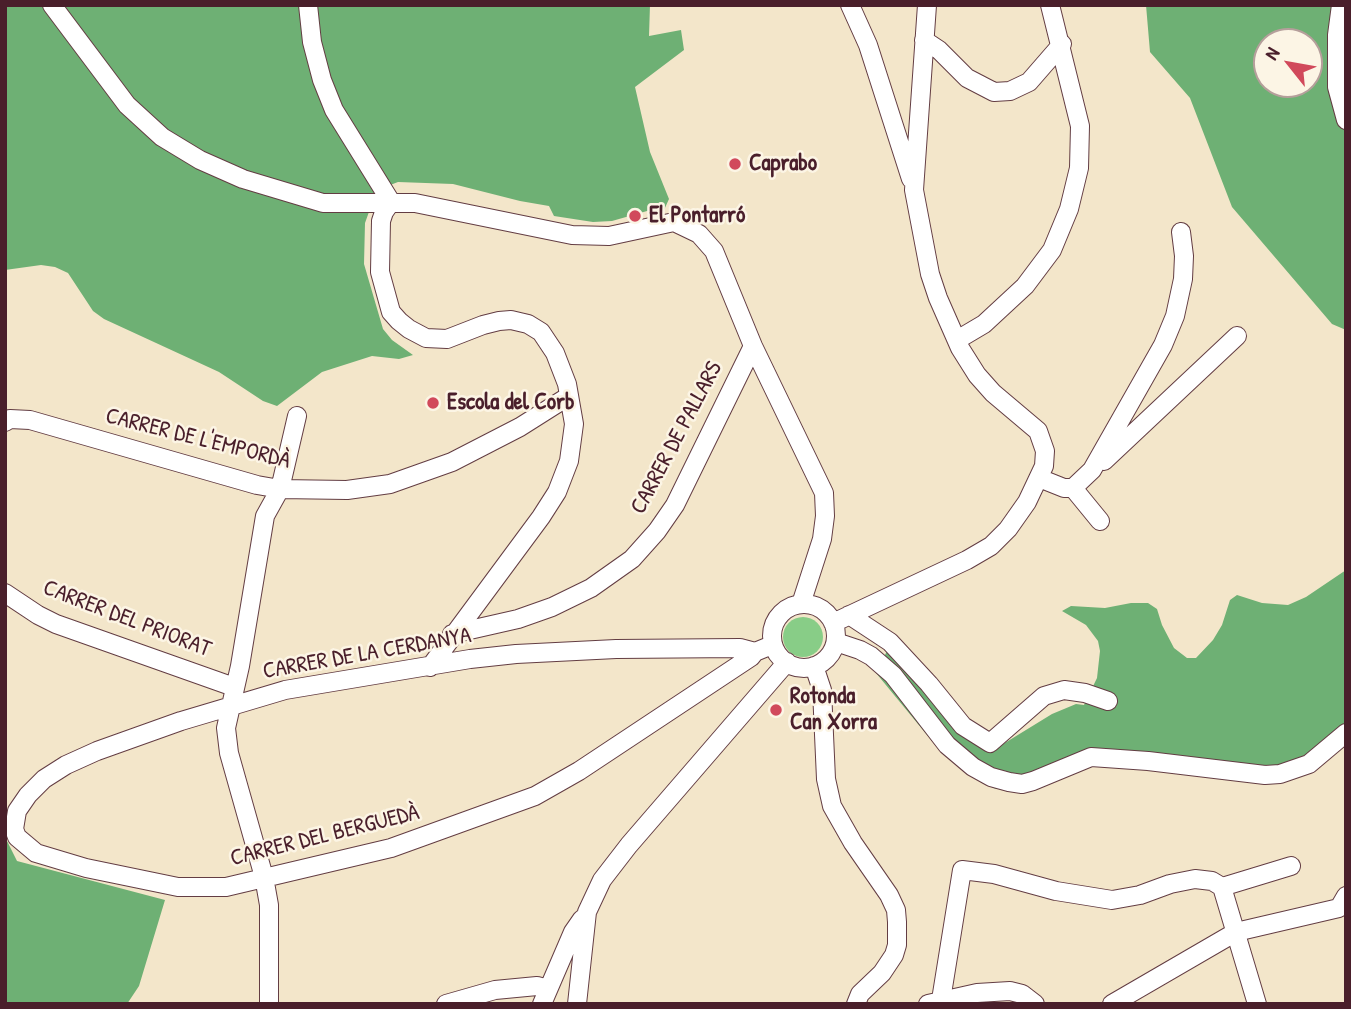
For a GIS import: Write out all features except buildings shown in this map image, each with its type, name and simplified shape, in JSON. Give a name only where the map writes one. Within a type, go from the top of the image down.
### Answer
[{"type":"street","points":[[52,5],[127,105],[162,137],[200,160],[243,179],[323,203],[415,203],[586,236],[620,234],[664,222],[681,224],[699,234],[714,251],[752,346],[824,493],[822,539],[801,604]]},
{"type":"street","points":[[307,5],[312,42],[322,80],[334,110],[391,202]]},
{"type":"street","points":[[850,5],[868,45],[914,190],[930,274],[938,298],[966,359],[984,384],[1038,431],[1045,457],[1039,478],[1027,502],[1008,529],[991,546],[841,619],[836,642],[828,657],[814,666],[805,667],[787,662],[772,645],[773,626],[785,611],[801,604],[819,609],[841,619],[890,642],[963,726],[990,743],[1044,696],[1064,690],[1085,692],[1108,702]]},
{"type":"street","points":[[914,190],[927,5]]},
{"type":"street","points":[[957,340],[984,324],[1025,286],[1052,250],[1063,226],[1079,168],[1081,148],[1078,116],[1050,5]]},
{"type":"street","points":[[1341,5],[1337,35],[1337,87],[1346,120]]},
{"type":"street","points":[[924,40],[939,50],[967,78],[993,92],[1010,91],[1029,82],[1062,44]]},
{"type":"street","points":[[391,202],[381,221],[380,272],[391,312],[409,330],[426,338],[447,339],[472,328],[499,321],[512,320],[528,324],[541,332],[555,353],[569,396],[574,424],[565,474],[556,492],[541,517],[430,667]]},
{"type":"street","points":[[1039,478],[1064,488],[1073,488],[1096,463],[1163,345],[1175,316],[1183,279],[1181,232]]},
{"type":"street","points":[[1096,463],[1104,460],[1237,336]]},
{"type":"street","name":"CARRER DE PALLARS","points":[[452,634],[518,619],[552,607],[592,588],[632,559],[657,531],[675,505],[752,346]]},
{"type":"street","name":"CARRER DE L'EMPORDÀ","points":[[5,422],[10,419],[30,420],[245,482],[280,489],[347,489],[390,484],[418,476],[499,439],[569,396]]},
{"type":"street","points":[[269,1004],[269,905],[264,877],[229,754],[226,728],[240,666],[265,516],[280,489],[297,416]]},
{"type":"street","points":[[1073,488],[1100,521]]},
{"type":"street","name":"CARRER DEL PRIORAT","points":[[7,591],[22,605],[56,624],[234,687]]},
{"type":"street","points":[[836,642],[871,656],[893,675],[947,745],[973,767],[991,777],[1009,782],[1022,784],[1033,781],[1091,757],[1265,775],[1280,774],[1309,764],[1346,733]]},
{"type":"street","name":"CARRER DE LA CERDANYA","points":[[14,829],[18,811],[28,794],[44,779],[66,765],[97,751],[230,705],[285,690],[516,654],[616,649],[746,654],[772,645]]},
{"type":"street","name":"CARRER DEL BERGUEDÀ","points":[[14,829],[17,837],[36,853],[86,868],[178,887],[226,887],[391,848],[535,796],[579,771],[746,654]]},
{"type":"street","points":[[579,1002],[587,912],[592,898],[615,862],[787,662]]},
{"type":"street","points":[[814,666],[822,690],[827,779],[832,806],[896,910],[898,933],[894,955],[882,973],[860,994],[856,1004]]},
{"type":"street","points":[[1222,887],[1291,866]]},
{"type":"street","points":[[1035,1004],[1022,994],[1010,990],[996,990],[944,1001],[962,870],[994,874],[1056,891],[1112,900],[1195,879],[1212,881],[1222,887],[1257,1004]]},
{"type":"street","points":[[1112,1004],[1236,932],[1339,908],[1346,896]]},
{"type":"street","points":[[446,1004],[495,990],[537,986],[545,996],[573,932],[587,912]]},
{"type":"green space","points":[[5,5],[650,5],[649,36],[681,30],[684,50],[635,87],[650,152],[669,199],[664,210],[654,209],[612,221],[593,222],[554,216],[549,206],[453,184],[398,182],[385,187],[370,209],[365,223],[364,264],[383,329],[392,340],[413,355],[399,359],[372,356],[322,372],[277,406],[263,401],[219,372],[104,319],[93,311],[68,273],[41,265],[5,270]]},
{"type":"green space","points":[[1146,5],[1346,5],[1346,330],[1332,324],[1232,207],[1190,98],[1150,52]]},
{"type":"green space","points":[[1346,570],[1346,740],[1278,781],[1131,765],[1092,766],[1019,790],[996,789],[982,783],[941,752],[876,673],[887,651],[959,732],[995,749],[1052,714],[1076,704],[1084,705],[1097,678],[1100,651],[1098,641],[1086,625],[1062,611],[1071,606],[1105,608],[1148,603],[1157,609],[1174,648],[1187,658],[1196,658],[1213,640],[1222,625],[1230,600],[1237,595],[1262,603],[1288,605],[1306,597]]},
{"type":"green space","points":[[803,617],[817,623],[823,637],[817,651],[803,657],[789,651],[783,637],[789,623]]},
{"type":"green space","points":[[5,837],[17,861],[165,900],[139,986],[127,1004],[5,1004]]},
{"type":"place","name":"Caprabo","points":[[735,164]]},
{"type":"place","name":"El Pontarró","points":[[635,216]]},
{"type":"place","name":"Escola del Corb","points":[[433,403]]},
{"type":"place","name":"Rotonda Can Xorra","points":[[776,710]]}]
